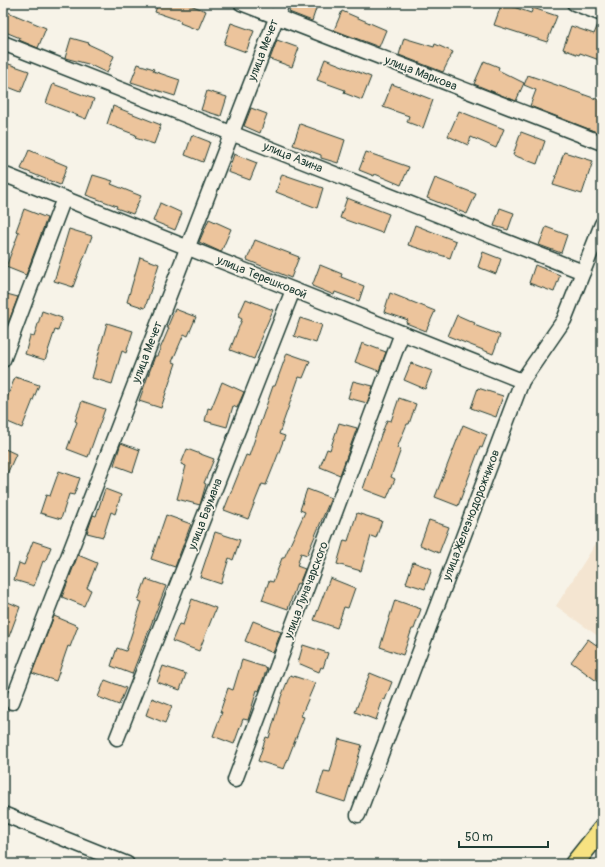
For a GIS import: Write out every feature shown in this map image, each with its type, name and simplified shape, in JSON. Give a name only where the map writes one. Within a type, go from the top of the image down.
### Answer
[{"type":"main road","points":[[574,864],[602,828]]},
{"type":"street","name":"улица Маркова","points":[[240,3],[602,143]]},
{"type":"street","name":"улица Мечет","points":[[12,702],[282,3]]},
{"type":"street","points":[[574,3],[602,14]]},
{"type":"street","name":"улица Азина","points":[[3,43],[583,272]]},
{"type":"street","name":"улица Терешковой","points":[[3,174],[522,381]]},
{"type":"street","points":[[3,360],[64,198]]},
{"type":"street","name":"улица Железнодорожников","points":[[358,815],[522,381],[564,320],[602,224]]},
{"type":"street","name":"улица Баумана","points":[[117,738],[293,290]]},
{"type":"street","name":"улица Луначарского","points":[[235,780],[402,333]]},
{"type":"street","points":[[3,814],[127,864]]},
{"type":"shaded area","points":[[602,534],[602,639],[556,606]]},
{"type":"building","points":[[158,3],[185,3],[206,11],[198,30],[180,23],[181,21],[155,12]]},
{"type":"building","points":[[292,3],[318,3],[312,21],[289,12]]},
{"type":"building","points":[[502,3],[531,13],[533,8],[557,16],[547,42],[494,25]]},
{"type":"building","points":[[3,10],[46,28],[38,48],[3,31]]},
{"type":"building","points":[[342,11],[386,30],[379,47],[334,30]]},
{"type":"building","points":[[599,22],[602,22],[602,61],[563,49],[571,26],[594,34]]},
{"type":"building","points":[[231,23],[254,31],[246,52],[224,44]]},
{"type":"building","points":[[71,38],[89,43],[88,44],[114,56],[107,73],[88,64],[65,58]]},
{"type":"building","points":[[404,38],[434,47],[435,44],[453,52],[443,72],[399,55]]},
{"type":"building","points":[[277,40],[299,48],[292,67],[270,59]]},
{"type":"building","points":[[325,59],[371,77],[362,100],[344,93],[345,90],[317,80]]},
{"type":"building","points":[[484,61],[499,67],[498,70],[524,83],[516,101],[474,84]]},
{"type":"building","points":[[3,62],[29,71],[21,92],[3,85]]},
{"type":"building","points":[[138,64],[154,69],[153,71],[180,80],[175,96],[131,82]]},
{"type":"building","points":[[528,75],[602,101],[602,124],[599,133],[530,106],[536,90],[524,85]]},
{"type":"building","points":[[53,84],[94,99],[86,119],[46,103]]},
{"type":"building","points":[[392,84],[433,100],[423,128],[407,122],[409,116],[383,107]]},
{"type":"building","points":[[207,91],[227,97],[221,116],[201,110]]},
{"type":"building","points":[[113,106],[161,125],[154,144],[135,138],[136,135],[107,124]]},
{"type":"building","points":[[251,108],[267,114],[260,133],[244,126]]},
{"type":"building","points":[[459,111],[504,129],[496,148],[471,137],[468,145],[448,136]]},
{"type":"building","points":[[300,124],[345,140],[338,163],[321,158],[321,155],[293,145]]},
{"type":"building","points":[[521,132],[545,141],[537,164],[513,155]]},
{"type":"building","points":[[192,135],[210,142],[203,162],[185,155]]},
{"type":"building","points":[[29,150],[67,166],[60,185],[21,169]]},
{"type":"building","points":[[366,152],[409,167],[401,185],[375,174],[374,176],[359,170]]},
{"type":"building","points":[[564,152],[593,161],[582,194],[553,185]]},
{"type":"building","points":[[234,154],[257,163],[250,180],[228,172]]},
{"type":"building","points":[[282,174],[323,188],[317,208],[276,192]]},
{"type":"building","points":[[93,175],[113,181],[111,184],[141,196],[133,214],[116,208],[117,206],[86,195]]},
{"type":"building","points":[[435,178],[476,194],[467,214],[427,198]]},
{"type":"building","points":[[347,198],[389,214],[382,233],[340,218]]},
{"type":"building","points":[[160,203],[182,213],[175,230],[153,221]]},
{"type":"building","points":[[500,208],[514,213],[508,230],[494,226]]},
{"type":"building","points":[[24,209],[47,218],[26,275],[6,267],[19,232],[16,231]]},
{"type":"building","points":[[209,219],[231,229],[221,252],[199,242]]},
{"type":"building","points":[[415,225],[456,241],[450,258],[408,245]]},
{"type":"building","points":[[546,227],[567,235],[561,253],[539,245]]},
{"type":"building","points":[[69,229],[92,236],[73,287],[54,281]]},
{"type":"building","points":[[255,240],[299,257],[291,278],[247,260]]},
{"type":"building","points":[[483,252],[501,259],[496,274],[478,267]]},
{"type":"building","points":[[140,257],[159,264],[145,308],[127,302]]},
{"type":"building","points":[[320,265],[342,274],[341,277],[364,286],[359,301],[335,292],[334,295],[312,286]]},
{"type":"building","points":[[535,265],[560,275],[554,292],[529,283]]},
{"type":"building","points":[[3,293],[18,297],[4,334],[3,334]]},
{"type":"building","points":[[390,293],[435,311],[426,331],[406,323],[408,320],[384,312]]},
{"type":"building","points":[[246,299],[273,310],[260,340],[261,341],[254,359],[230,350],[242,319],[238,317]]},
{"type":"building","points":[[175,309],[196,317],[188,336],[184,334],[172,362],[176,363],[161,408],[139,401],[155,356],[157,356],[169,328],[167,328]]},
{"type":"building","points":[[42,311],[62,318],[58,331],[55,330],[45,360],[25,354],[30,336],[34,337]]},
{"type":"building","points":[[457,315],[475,323],[474,325],[500,335],[493,354],[448,336]]},
{"type":"building","points":[[300,318],[322,325],[316,343],[294,336]]},
{"type":"building","points":[[107,323],[133,331],[126,353],[122,351],[112,384],[92,378]]},
{"type":"building","points":[[362,343],[386,352],[379,371],[355,362]]},
{"type":"building","points":[[287,353],[310,361],[303,378],[299,377],[279,434],[285,436],[274,465],[266,485],[262,484],[248,519],[224,510],[246,455],[249,456],[273,386],[275,386]]},
{"type":"building","points":[[411,363],[432,371],[425,389],[404,380]]},
{"type":"building","points":[[15,377],[39,385],[22,428],[3,420],[3,409]]},
{"type":"building","points":[[353,381],[373,386],[367,403],[348,398]]},
{"type":"building","points":[[222,382],[244,392],[237,408],[233,406],[227,427],[205,421],[208,408],[211,409]]},
{"type":"building","points":[[478,388],[503,396],[496,417],[471,408]]},
{"type":"building","points":[[399,398],[416,404],[409,424],[407,424],[397,448],[401,449],[391,477],[395,479],[387,498],[363,489],[381,435],[387,420],[391,421]]},
{"type":"building","points":[[82,401],[105,409],[88,457],[67,449],[77,422],[75,421]]},
{"type":"building","points":[[339,423],[357,428],[340,475],[320,467],[327,449],[330,450]]},
{"type":"building","points":[[463,425],[487,435],[482,448],[480,447],[458,506],[435,497]]},
{"type":"building","points":[[121,443],[140,450],[133,472],[114,465]]},
{"type":"building","points":[[3,448],[16,454],[3,483]]},
{"type":"building","points":[[187,449],[214,459],[204,483],[206,484],[200,505],[177,499],[186,466],[181,464]]},
{"type":"building","points":[[59,471],[80,478],[74,495],[69,494],[61,519],[40,513],[46,495],[50,496]]},
{"type":"building","points":[[105,489],[121,495],[115,514],[111,512],[103,537],[87,533],[93,515],[96,516]]},
{"type":"building","points":[[307,489],[331,498],[307,555],[301,553],[297,566],[305,569],[299,584],[297,583],[288,609],[262,600],[269,581],[273,582],[282,558],[284,558],[305,512],[300,510]]},
{"type":"building","points":[[357,513],[382,521],[376,538],[371,536],[361,571],[337,564],[344,540],[348,541]]},
{"type":"building","points":[[166,515],[191,524],[175,567],[151,559]]},
{"type":"building","points":[[429,520],[449,527],[439,553],[420,545]]},
{"type":"building","points":[[215,532],[240,540],[233,560],[229,558],[221,584],[200,577]]},
{"type":"building","points":[[33,541],[51,547],[45,562],[43,561],[34,586],[14,580],[19,563],[24,565]]},
{"type":"building","points":[[78,555],[97,563],[87,588],[91,590],[84,606],[62,597]]},
{"type":"building","points":[[413,562],[432,569],[425,589],[406,583]]},
{"type":"building","points":[[330,578],[355,588],[348,608],[344,607],[337,628],[314,620]]},
{"type":"building","points":[[146,579],[166,586],[132,674],[111,666],[117,648],[126,651],[142,602],[138,601]]},
{"type":"building","points":[[192,599],[216,608],[199,651],[172,641],[179,624],[183,625]]},
{"type":"building","points":[[3,600],[20,607],[4,650],[3,650]]},
{"type":"building","points":[[395,600],[421,609],[403,655],[380,647]]},
{"type":"building","points":[[54,616],[78,626],[70,647],[68,646],[56,681],[32,673]]},
{"type":"building","points":[[253,621],[281,632],[273,653],[245,641]]},
{"type":"building","points":[[588,639],[602,649],[602,685],[571,662]]},
{"type":"building","points":[[303,645],[328,653],[323,668],[321,667],[319,672],[298,663]]},
{"type":"building","points":[[242,660],[267,668],[259,691],[257,690],[248,720],[243,719],[234,744],[213,736],[222,712],[220,712],[228,688],[233,690]]},
{"type":"building","points":[[163,666],[186,674],[180,690],[157,682]]},
{"type":"building","points":[[370,673],[392,682],[385,700],[383,699],[376,720],[355,712]]},
{"type":"building","points":[[290,675],[315,683],[301,716],[304,717],[284,769],[258,761],[266,737],[269,738],[281,697]]},
{"type":"building","points":[[105,680],[126,688],[119,705],[98,697]]},
{"type":"building","points":[[152,698],[172,706],[165,723],[146,715]]},
{"type":"building","points":[[339,739],[362,745],[345,802],[317,793],[324,771],[330,772]]}]
